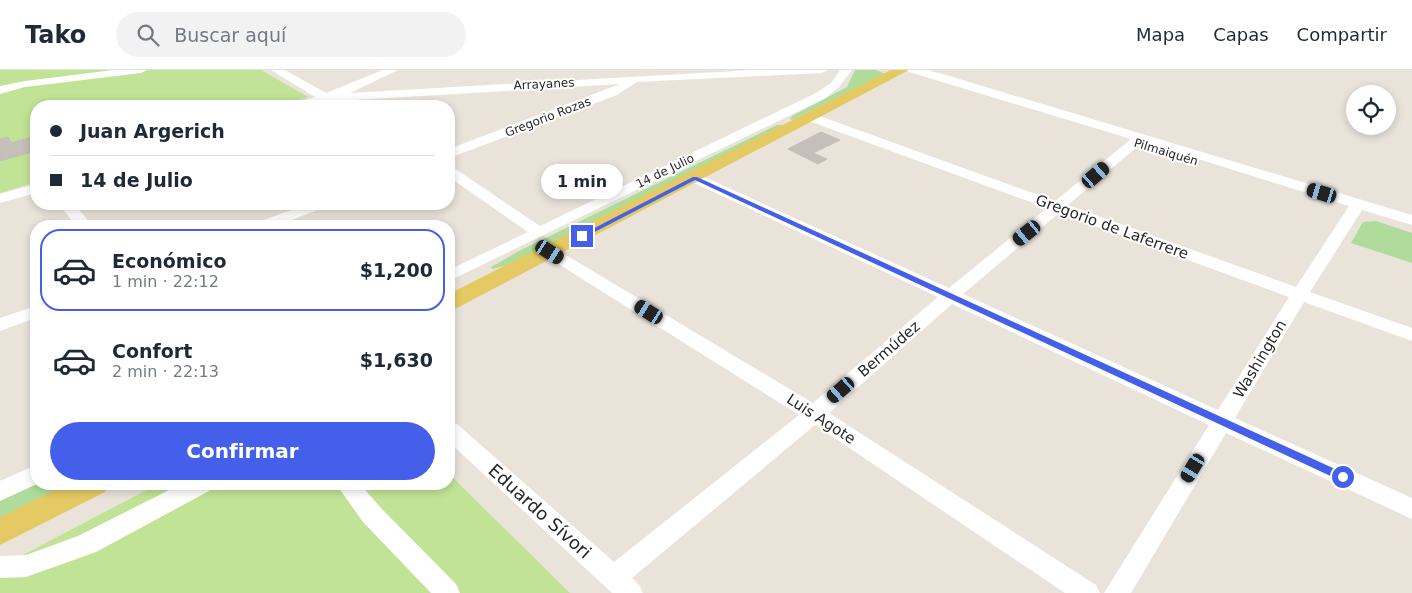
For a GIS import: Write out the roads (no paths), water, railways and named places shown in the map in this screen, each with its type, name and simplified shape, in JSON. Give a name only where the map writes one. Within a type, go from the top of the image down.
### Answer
[{"type":"main road","name":"14 de Julio","points":[[455,301],[695,178],[818,109],[853,101],[906,71]]},
{"type":"main road","points":[[0,532],[83,490]]},
{"type":"street","points":[[0,90],[25,84],[140,70]]},
{"type":"street","points":[[277,70],[330,100]]},
{"type":"street","points":[[320,100],[392,70]]},
{"type":"street","points":[[814,70],[818,109]]},
{"type":"street","name":"Arrayanes","points":[[326,98],[506,86],[640,74],[822,70]]},
{"type":"street","name":"14 de Julio","points":[[455,273],[540,232],[818,109],[846,70]]},
{"type":"street","name":"Pilmaiquén","points":[[906,71],[1356,207],[1412,228]]},
{"type":"street","name":"Gregorio Rozas","points":[[455,152],[613,92],[640,74]]},
{"type":"street","points":[[506,86],[514,76]]},
{"type":"street","name":"Gregorio de Laferrere","points":[[818,109],[1058,208],[1412,335]]},
{"type":"street","name":"Bermúdez","points":[[622,585],[951,295],[1058,208],[1137,140]]},
{"type":"street","points":[[455,175],[540,232]]},
{"type":"street","points":[[695,178],[1412,509]]},
{"type":"street","points":[[0,199],[30,190]]},
{"type":"street","name":"Pilmaiquén","points":[[1356,207],[1412,220]]},
{"type":"street","name":"Washington","points":[[1117,593],[1300,294],[1356,207]]},
{"type":"street","points":[[72,210],[79,220]]},
{"type":"street","points":[[278,220],[304,210]]},
{"type":"street","name":"Luis Agote","points":[[550,252],[814,414],[1087,593]]},
{"type":"street","points":[[471,266],[494,280]]},
{"type":"street","points":[[0,325],[30,314]]},
{"type":"street","name":"Eduardo Sívori","points":[[455,435],[622,585]]},
{"type":"street","points":[[0,492],[30,477]]},
{"type":"street","points":[[0,568],[26,566],[87,544],[190,490]]},
{"type":"street","points":[[352,490],[372,515],[447,592]]}]
